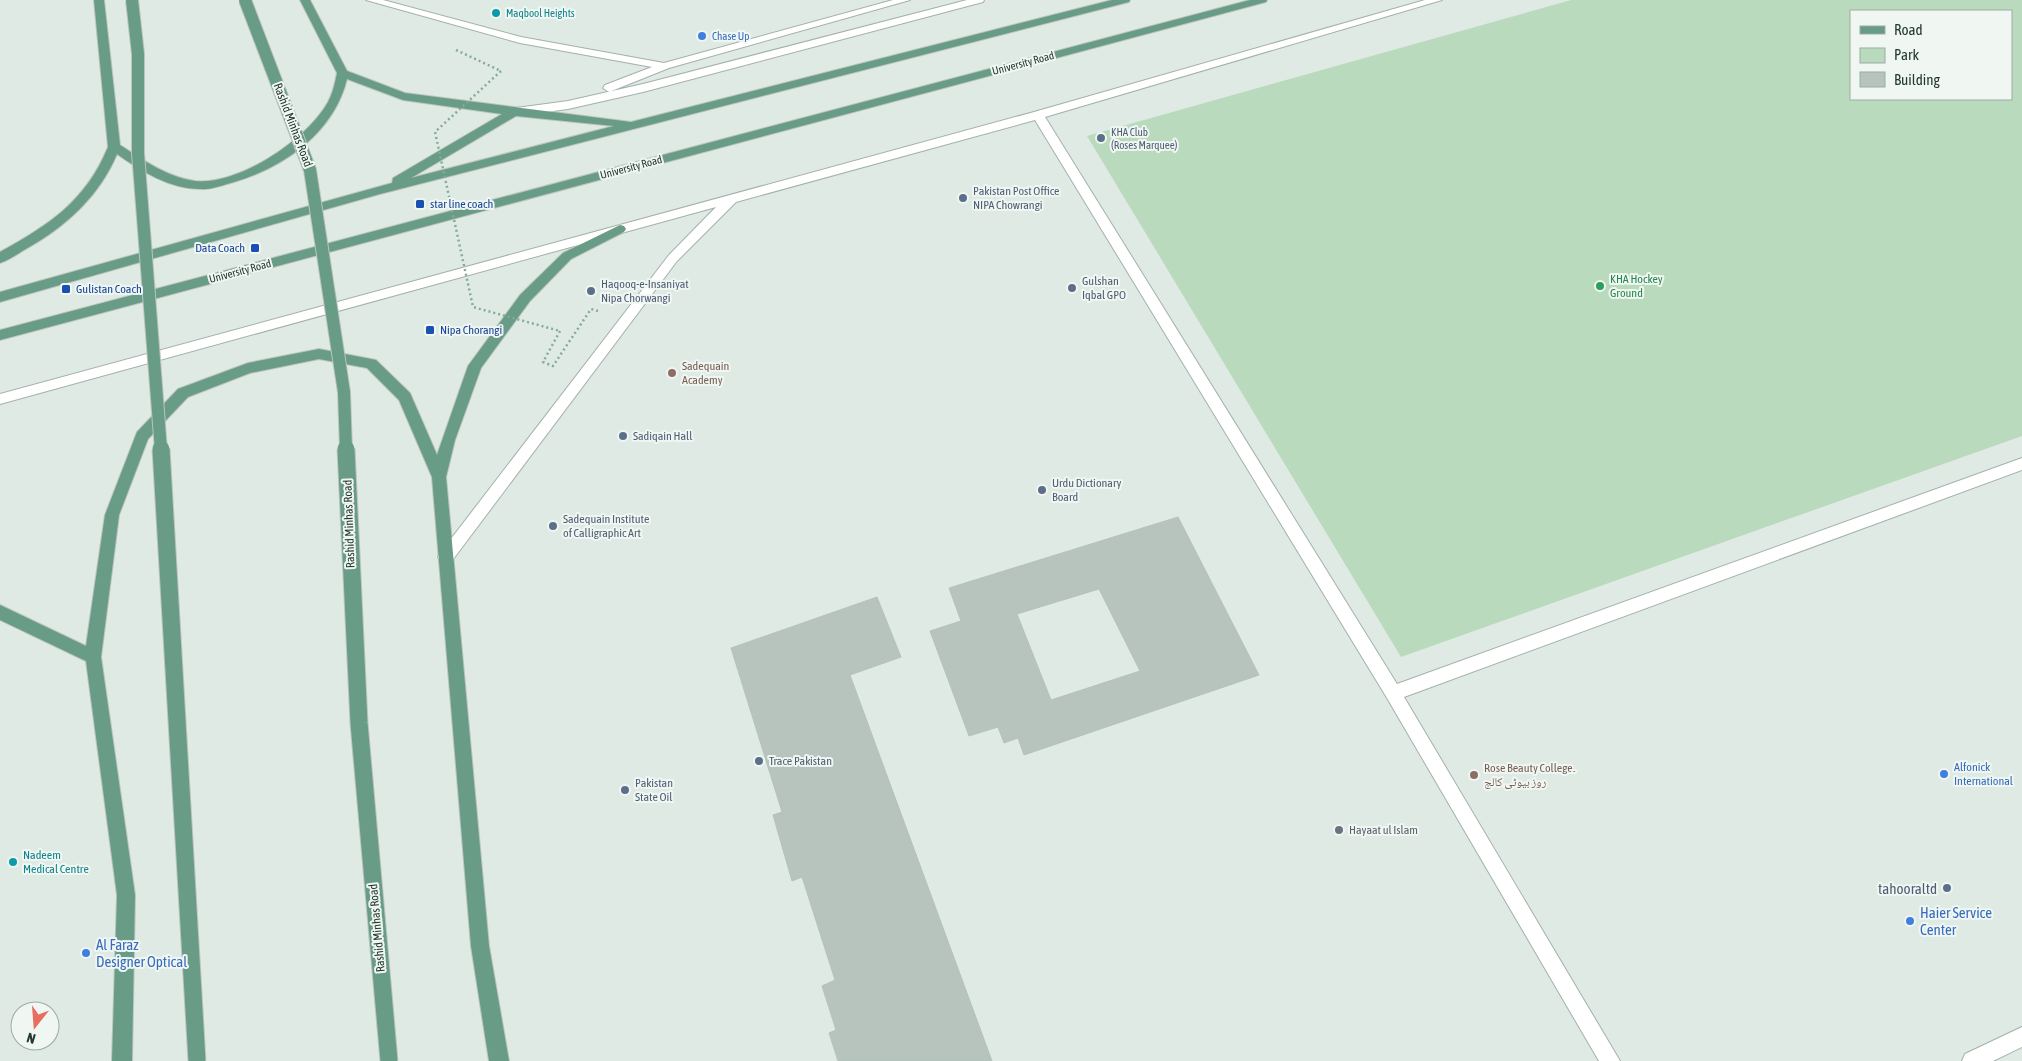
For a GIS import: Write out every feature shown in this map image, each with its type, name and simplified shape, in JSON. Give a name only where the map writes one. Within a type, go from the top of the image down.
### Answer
[{"type":"main road","points":[[0,258],[47,232],[79,203],[104,171],[114,148],[99,0]]},
{"type":"main road","points":[[132,0],[138,54],[138,153],[156,368],[197,1061]]},
{"type":"main road","name":"Rashid Minhas Road","points":[[245,0],[310,170],[344,392],[359,723],[389,1061]]},
{"type":"main road","points":[[305,0],[343,72],[403,96],[514,112],[637,125]]},
{"type":"main road","points":[[0,297],[380,190],[1125,0]]},
{"type":"main road","name":"University Road","points":[[0,335],[1262,0]]},
{"type":"main road","points":[[114,148],[163,178],[198,186],[228,180],[262,168],[290,153],[315,128],[333,104],[343,72]]},
{"type":"main road","points":[[380,190],[514,112]]},
{"type":"main road","points":[[439,477],[448,440],[475,366],[525,298],[567,256],[620,229]]},
{"type":"main road","points":[[122,1061],[126,896],[93,657],[112,516],[142,436],[183,393],[248,368],[318,354],[370,364],[405,397],[439,477],[480,946],[499,1061]]},
{"type":"main road","points":[[0,612],[93,657]]},
{"type":"street","points":[[371,0],[520,40],[665,66]]},
{"type":"street","points":[[568,104],[665,66],[904,0]]},
{"type":"street","points":[[514,112],[568,104],[643,88],[979,0]]},
{"type":"street","points":[[0,399],[1038,115],[1437,0]]},
{"type":"street","points":[[1038,115],[1393,692],[1610,1061]]},
{"type":"street","points":[[446,557],[673,258],[732,199]]},
{"type":"street","points":[[1393,692],[2022,464]]},
{"type":"street","points":[[1972,1061],[2022,1037]]},
{"type":"path","points":[[457,50],[501,71],[435,132],[473,307],[560,331],[543,362],[553,366],[579,328]]},
{"type":"green space","name":"KHA Hockey Ground","points":[[1571,0],[2022,0],[2022,436],[1401,657],[1087,136]]},
{"type":"building","points":[[1178,517],[1259,675],[1024,755],[1018,738],[1004,743],[998,727],[969,736],[930,631],[961,621],[949,588]],"holes":[[[1099,589],[1140,671],[1051,700],[1017,614]]]},
{"type":"building","points":[[877,597],[901,657],[850,675],[992,1061],[838,1061],[829,1033],[836,1030],[822,986],[835,980],[802,877],[792,881],[773,815],[782,812],[731,648]]},
{"type":"place","name":"Maqbool Heights","points":[[496,13]]},
{"type":"place","name":"Chase Up","points":[[702,36]]},
{"type":"place","name":"KHA Club (Roses Marquee)","points":[[1101,138]]},
{"type":"place","name":"Pakistan Post Office NIPA Chowrangi","points":[[963,198]]},
{"type":"place","name":"star line coach","points":[[420,204]]},
{"type":"place","name":"Data Coach","points":[[255,248]]},
{"type":"place","name":"KHA Hockey Ground","points":[[1600,286]]},
{"type":"place","name":"Gulshan Iqbal GPO","points":[[1072,288]]},
{"type":"place","name":"Gulistan Coach","points":[[66,289]]},
{"type":"place","name":"Haqooq-e-Insaniyat Nipa Chorwangi","points":[[591,291]]},
{"type":"place","name":"Nipa Chorangi","points":[[430,330]]},
{"type":"place","name":"Sadequain Academy","points":[[672,373]]},
{"type":"place","name":"Sadiqain Hall","points":[[623,436]]},
{"type":"place","name":"Urdu Dictionary Board","points":[[1042,490]]},
{"type":"place","name":"Sadequain Institute of Calligraphic Art","points":[[553,526]]},
{"type":"place","name":"Trace Pakistan","points":[[759,761]]},
{"type":"place","name":"Alfonick International","points":[[1944,774]]},
{"type":"place","name":"Rose Beauty College۔ روز بیوٹی کالج","points":[[1474,775]]},
{"type":"place","name":"Pakistan State Oil","points":[[625,790]]},
{"type":"place","name":"Hayaat ul Islam","points":[[1339,830]]},
{"type":"place","name":"Nadeem Medical Centre","points":[[13,862]]},
{"type":"place","name":"tahooraltd","points":[[1947,888]]},
{"type":"place","name":"Haier Service Center","points":[[1910,921]]},
{"type":"place","name":"Al Faraz Designer Optical","points":[[86,953]]}]
